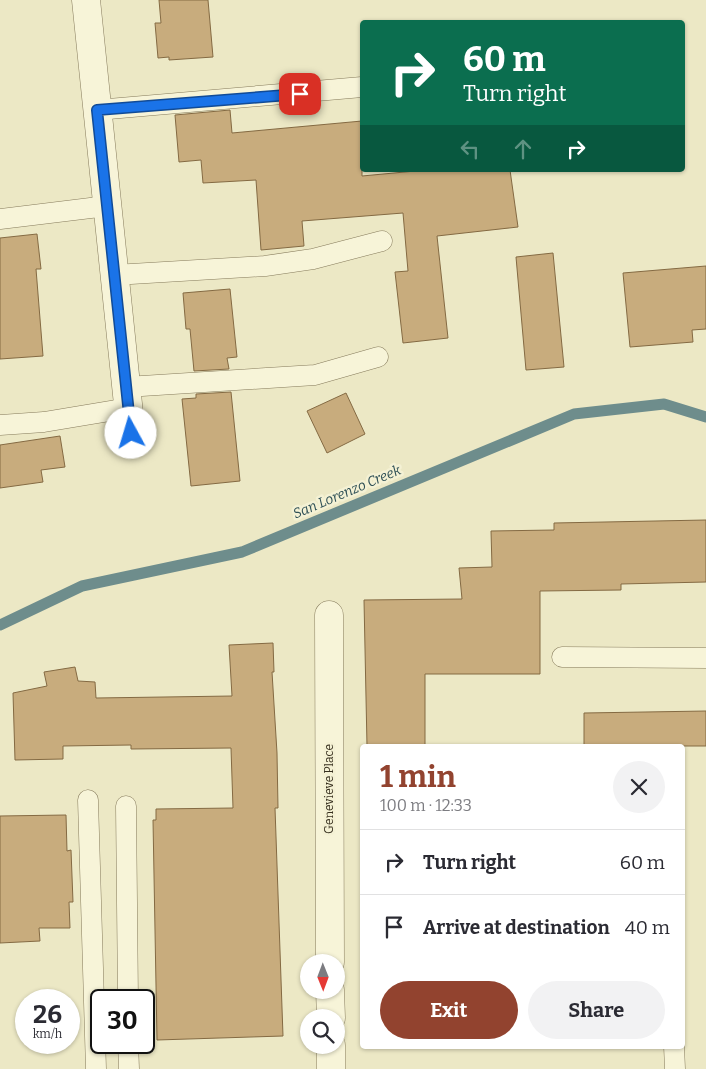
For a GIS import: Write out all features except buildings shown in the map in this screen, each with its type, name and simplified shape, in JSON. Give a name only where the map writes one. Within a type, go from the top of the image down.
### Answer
[{"type":"street","points":[[86,0],[128,409]]},
{"type":"street","name":"Genevieve Place","points":[[329,615],[330,954]]},
{"type":"street","points":[[331,1054],[331,1069]]},
{"type":"lane","points":[[97,110],[360,87]]},
{"type":"lane","points":[[0,219],[108,206]]},
{"type":"lane","points":[[114,275],[265,266],[314,259],[382,241]]},
{"type":"lane","points":[[0,425],[44,422],[128,409],[315,375],[378,358]]},
{"type":"lane","points":[[562,657],[706,658]]},
{"type":"lane","points":[[88,800],[96,1069]]},
{"type":"lane","points":[[126,806],[128,989]]},
{"type":"lane","points":[[674,1049],[675,1069]]},
{"type":"lane","points":[[128,1054],[129,1069]]},
{"type":"waterway","name":"San Lorenzo Creek","points":[[0,625],[82,586],[242,552],[574,414],[664,404],[706,417]]},
{"type":"route","points":[[131,433],[97,110],[204,100],[300,94]]}]
